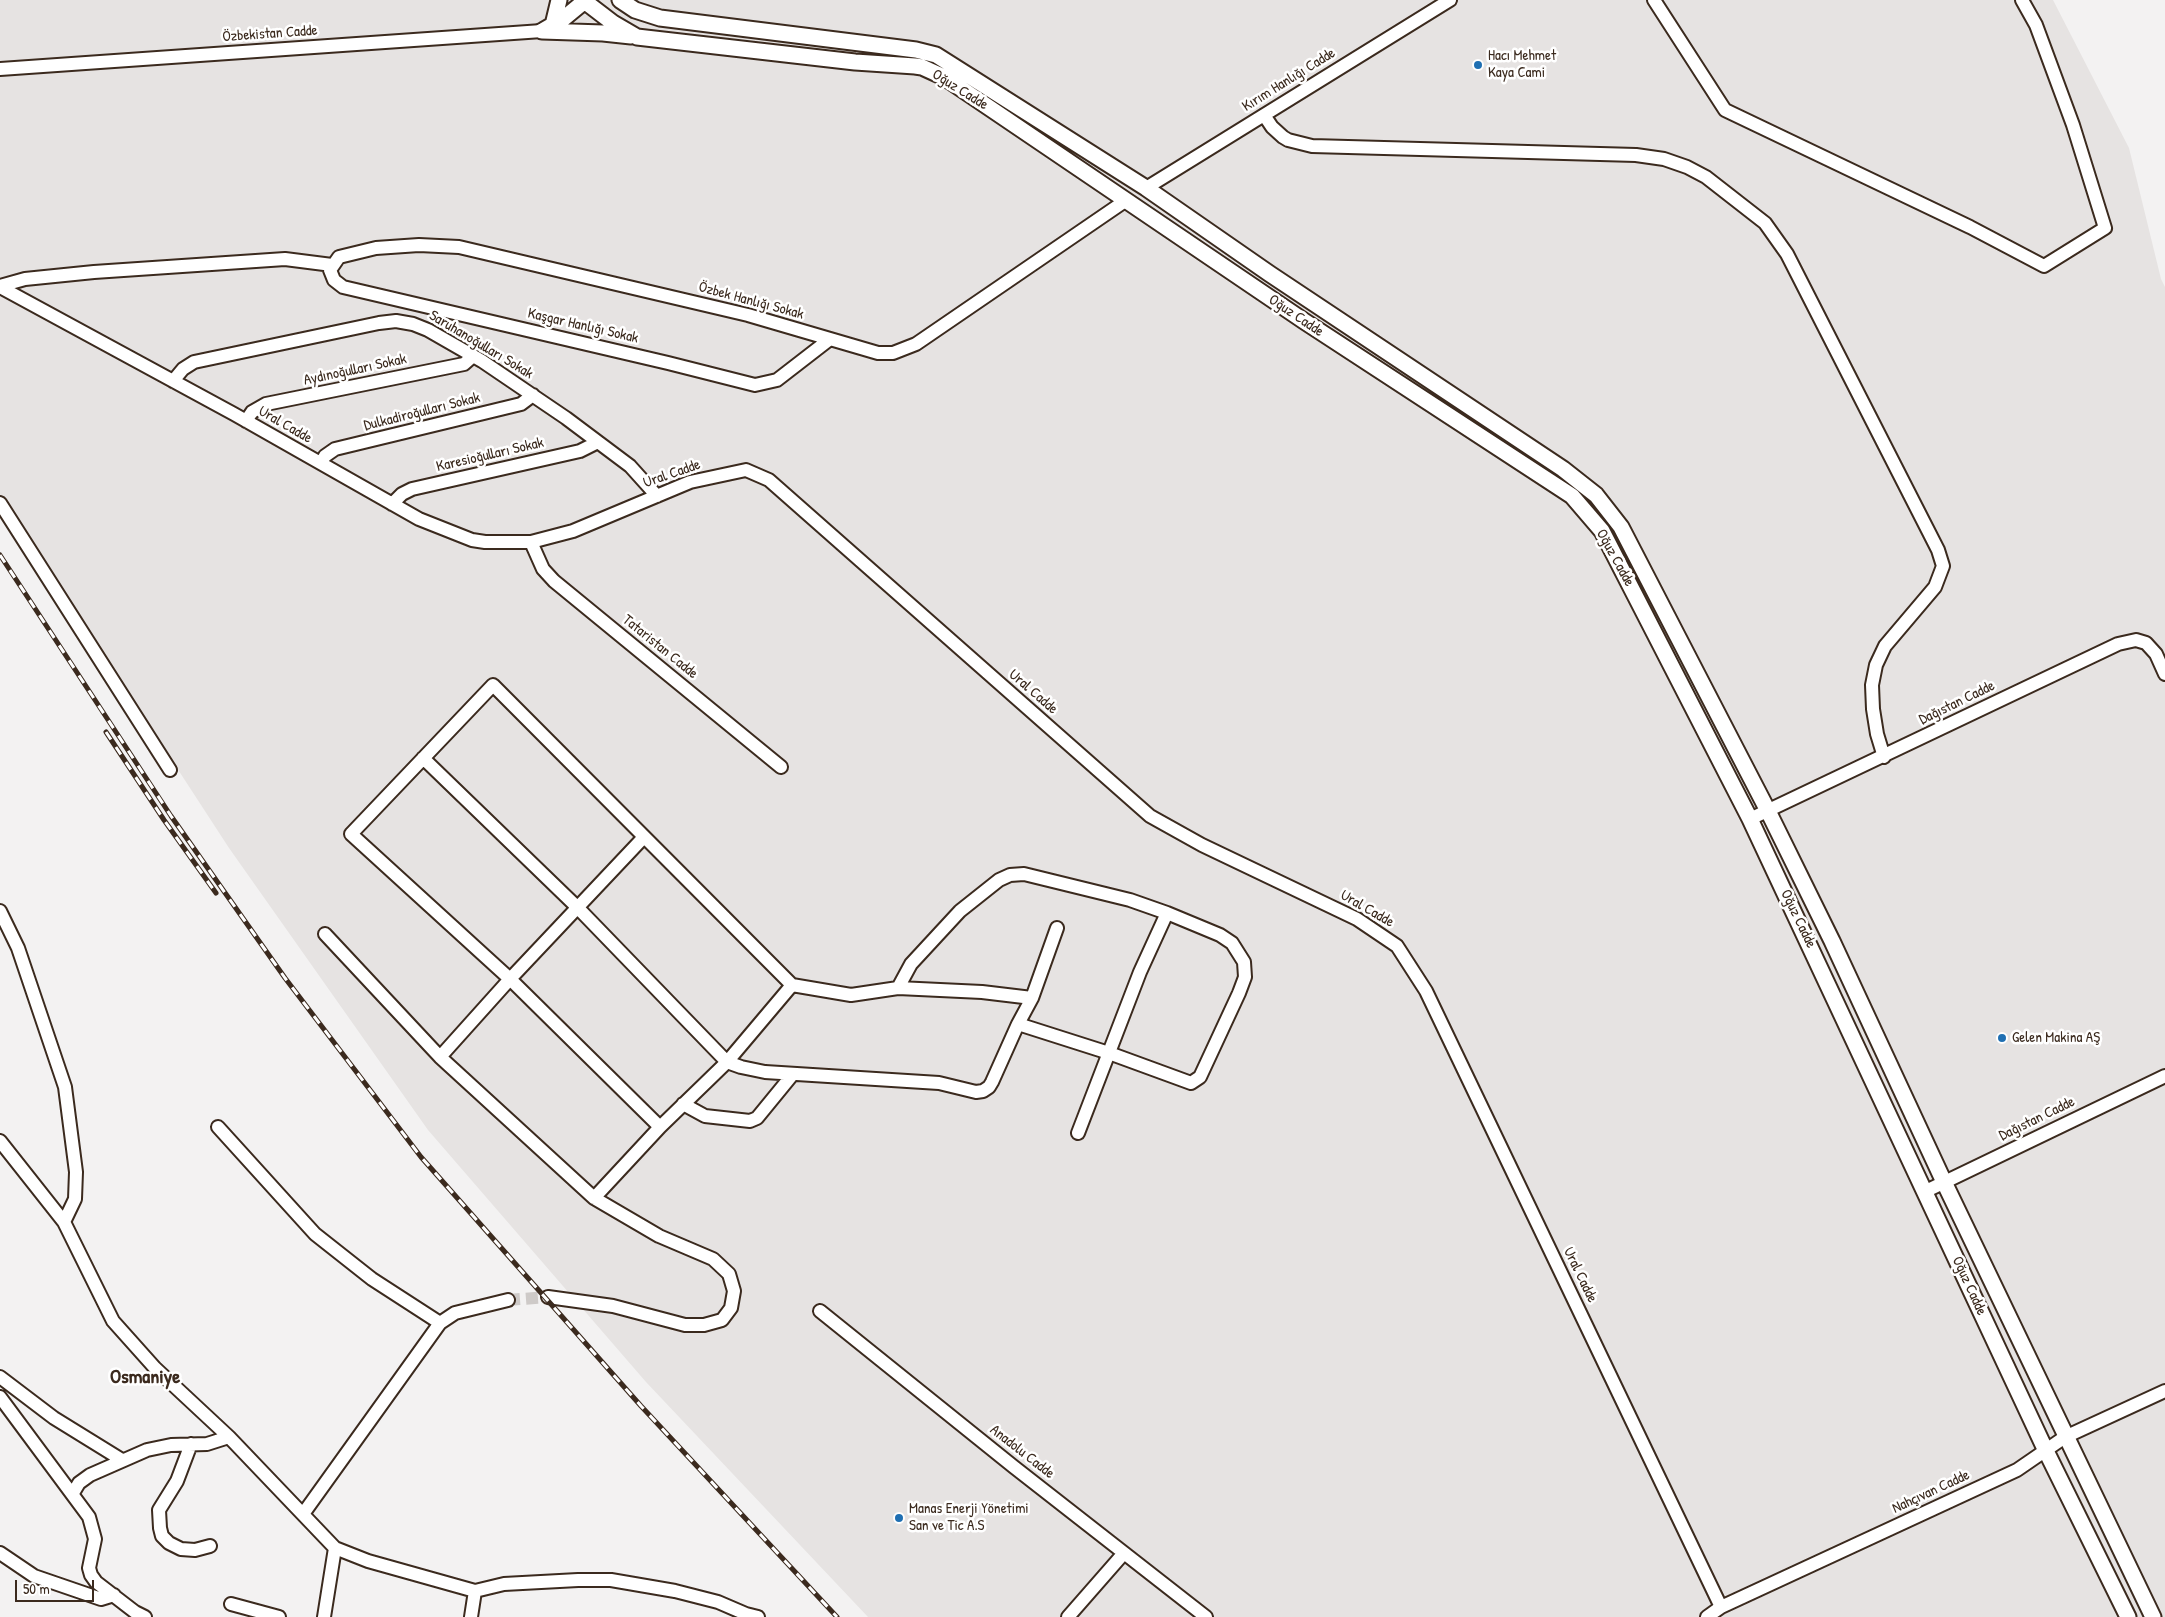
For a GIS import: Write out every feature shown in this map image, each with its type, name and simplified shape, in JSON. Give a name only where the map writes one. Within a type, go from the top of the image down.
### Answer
[{"type":"street","points":[[548,28],[559,0]]},
{"type":"street","points":[[548,28],[585,0]]},
{"type":"street","name":"Oğuz Cadde","points":[[585,0],[613,23],[637,37],[922,67],[944,77],[1304,321],[1572,496],[1602,531],[1750,819],[1834,994],[1924,1192],[2046,1450],[2128,1617]]},
{"type":"street","name":"Oğuz Cadde","points":[[620,0],[636,10],[660,18],[916,50],[936,55],[960,68],[1146,188],[1270,274],[1563,469],[1596,495],[1621,527],[1768,811],[1832,941],[2065,1437],[2153,1617]]},
{"type":"street","name":"Kırım Hanlığı Cadde","points":[[1146,188],[1450,0]]},
{"type":"street","points":[[1654,0],[1724,110],[1970,226],[2044,266],[2105,228],[2073,125],[2036,25],[2022,0]]},
{"type":"street","points":[[548,28],[637,37]]},
{"type":"street","name":"Özbekistan Cadde","points":[[0,69],[548,28]]},
{"type":"street","points":[[1264,115],[1272,127],[1288,140],[1312,146],[1636,155],[1664,159],[1687,167],[1706,177],[1765,223],[1787,254],[1938,550],[1943,566],[1935,587],[1885,646],[1876,665],[1872,685],[1873,709],[1877,734],[1884,756]]},
{"type":"street","points":[[1125,201],[1146,188]]},
{"type":"street","name":"Özbek Hanlığı Sokak","points":[[332,265],[339,257],[376,248],[420,245],[459,248],[748,315],[878,352],[893,353],[908,348],[1125,201]]},
{"type":"street","points":[[0,286],[25,279],[94,272],[285,259],[332,265]]},
{"type":"street","name":"Kaşgar Hanlığı Sokak","points":[[332,265],[330,270],[332,276],[342,287],[755,385],[777,380],[830,339]]},
{"type":"street","name":"Ural Cadde","points":[[0,286],[246,421],[419,519],[472,540],[485,542],[531,542],[573,531],[690,482],[746,470],[769,480],[1150,816],[1202,845],[1357,919],[1397,946],[1426,990],[1721,1607]]},
{"type":"street","name":"Saruhanoğulları Sokak","points":[[173,381],[183,369],[194,362],[388,322],[405,322],[421,326],[473,356],[533,395],[630,466],[657,496]]},
{"type":"street","name":"Aydınoğulları Sokak","points":[[246,421],[256,409],[273,402],[464,364],[473,356]]},
{"type":"street","name":"Dulkadiroğulları Sokak","points":[[321,463],[325,456],[335,449],[521,404],[533,395]]},
{"type":"street","name":"Karesioğulları Sokak","points":[[392,504],[402,494],[412,489],[580,451],[598,442]]},
{"type":"street","points":[[0,503],[170,770]]},
{"type":"street","name":"Tataristan Cadde","points":[[531,542],[543,569],[554,581],[781,767]]},
{"type":"street","name":"Dağıstan Cadde","points":[[1750,819],[2118,644],[2136,640],[2146,643],[2156,654],[2165,674]]},
{"type":"street","points":[[660,1127],[510,979],[351,834],[493,685],[792,985],[852,995],[898,988],[982,992],[1032,998]]},
{"type":"street","points":[[423,758],[577,907],[727,1062],[741,1068],[765,1072],[939,1083],[976,1092],[983,1091],[989,1088],[1032,998],[1058,928]]},
{"type":"street","points":[[440,1057],[510,979],[644,837]]},
{"type":"street","points":[[898,988],[911,964],[960,911],[985,889],[1010,876],[1024,874],[1130,900],[1167,913],[1220,935],[1232,942],[1241,954],[1245,969],[1239,993],[1200,1077],[1195,1082],[1187,1083],[1109,1053],[1018,1024]]},
{"type":"street","points":[[0,911],[18,948],[65,1087],[76,1172],[75,1199],[64,1222]]},
{"type":"street","points":[[1078,1133],[1140,972],[1167,913]]},
{"type":"street","points":[[325,934],[440,1057],[594,1198],[659,1236],[713,1259],[728,1274],[734,1291],[731,1308],[722,1320],[704,1325],[685,1325],[613,1306],[548,1297]]},
{"type":"street","points":[[594,1198],[660,1127],[727,1062],[792,985]]},
{"type":"street","points":[[683,1104],[705,1116],[750,1121],[757,1118],[793,1074]]},
{"type":"street","name":"Dağıstan Cadde","points":[[1924,1192],[2165,1076]]},
{"type":"street","points":[[218,1127],[315,1234],[372,1279],[440,1323]]},
{"type":"street","points":[[0,1141],[64,1222],[113,1321],[155,1368],[229,1437],[335,1548],[368,1561],[475,1591],[504,1584],[611,1580],[675,1591],[718,1602],[758,1617]]},
{"type":"street","points":[[303,1514],[440,1323],[455,1313],[508,1300]]},
{"type":"street","name":"Anadolu Cadde","points":[[820,1311],[1206,1617]]},
{"type":"street","points":[[0,1377],[54,1418],[122,1460]]},
{"type":"street","name":"Nahçıvan Cadde","points":[[1707,1617],[1721,1607],[2016,1470],[2065,1437],[2165,1391]]},
{"type":"street","points":[[0,1397],[89,1517],[95,1539],[89,1568],[91,1575],[96,1582],[135,1612],[145,1617]]},
{"type":"street","points":[[73,1493],[80,1483],[90,1475],[122,1460],[161,1446],[207,1444],[229,1437]]},
{"type":"street","points":[[191,1444],[180,1473],[159,1510],[160,1528],[162,1536],[169,1543],[181,1549],[195,1550],[210,1546]]},
{"type":"street","points":[[324,1617],[335,1548]]},
{"type":"street","points":[[0,1553],[34,1576],[101,1599],[114,1595]]},
{"type":"street","points":[[1068,1617],[1124,1553]]},
{"type":"street","points":[[471,1617],[475,1591]]},
{"type":"street","points":[[231,1604],[279,1617]]},
{"type":"shaded area","points":[[0,0],[2053,0],[2129,148],[2161,279],[2165,287],[2165,1617],[868,1617],[646,1382],[428,1130],[229,848],[0,496]]},
{"type":"tunnel","points":[[508,1300],[548,1297]]},
{"type":"railway","points":[[0,555],[171,816],[285,978],[421,1157],[641,1406],[837,1617]]},
{"type":"railway","points":[[106,732],[164,820],[216,893]]},
{"type":"place","name":"Hacı Mehmet Kaya Cami","points":[[1478,65]]},
{"type":"place","name":"Gelen Makina AŞ","points":[[2002,1038]]},
{"type":"place","name":"Manas Enerji Yönetimi San ve Tic A.S","points":[[899,1518]]},
{"type":"district","name":"Osmaniye","points":[[145,1378]]}]
